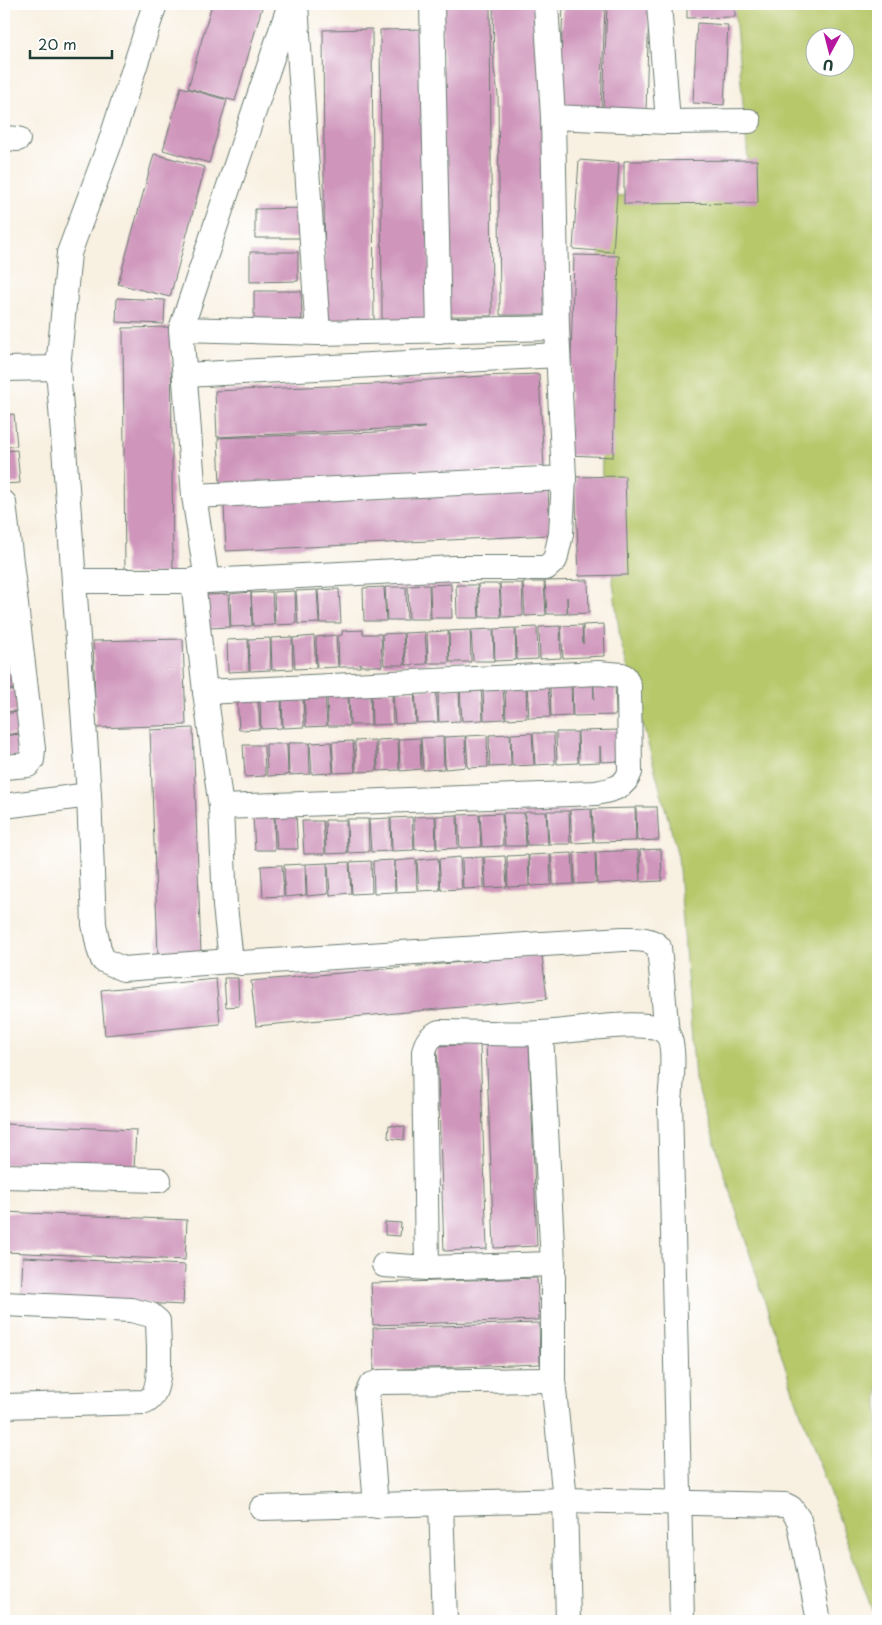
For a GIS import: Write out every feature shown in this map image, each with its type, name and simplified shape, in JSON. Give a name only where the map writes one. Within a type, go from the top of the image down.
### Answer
[{"type":"street","points":[[155,4],[110,143],[68,253],[58,368],[88,795],[94,924],[99,949],[104,960],[123,969],[624,938],[645,940],[655,943],[660,947],[667,1034],[670,1040],[672,1056],[670,1102],[682,1621]]},
{"type":"street","points":[[231,961],[225,906],[221,807],[206,692],[182,329],[290,4]]},
{"type":"street","points":[[296,4],[318,333]]},
{"type":"street","points":[[432,4],[439,332]]},
{"type":"street","points":[[74,581],[200,580],[454,568],[546,568],[555,560],[561,534],[564,478],[557,328],[552,117],[546,4]]},
{"type":"street","points":[[659,4],[668,122]]},
{"type":"street","points":[[552,117],[668,122],[749,121]]},
{"type":"street","points":[[182,329],[318,333],[439,332],[557,328]]},
{"type":"street","points":[[185,375],[558,355]]},
{"type":"street","points":[[4,369],[58,368]]},
{"type":"street","points":[[194,496],[564,478]]},
{"type":"street","points":[[4,503],[33,757],[28,765],[4,767]]},
{"type":"street","points":[[206,692],[598,673],[622,675],[626,677],[629,686],[630,772],[626,781],[614,789],[596,793],[221,807]]},
{"type":"street","points":[[4,806],[88,795]]},
{"type":"street","points":[[427,1268],[424,1052],[426,1043],[431,1036],[439,1032],[541,1033],[639,1025],[655,1027],[667,1034]]},
{"type":"street","points":[[541,1033],[553,1264],[553,1380],[565,1500],[568,1621]]},
{"type":"street","points":[[4,1176],[159,1180]]},
{"type":"street","points":[[384,1265],[427,1268],[553,1264]]},
{"type":"street","points":[[4,1304],[131,1310],[151,1315],[158,1321],[158,1378],[154,1394],[145,1402],[4,1406]]},
{"type":"street","points":[[376,1506],[367,1394],[371,1385],[380,1382],[553,1380]]},
{"type":"street","points":[[262,1508],[565,1500],[778,1504],[791,1508],[799,1520],[820,1621]]},
{"type":"street","points":[[441,1504],[445,1621]]},
{"type":"green space","points":[[734,4],[878,4],[878,1621],[876,1621],[793,1391],[695,1080],[678,856],[620,639],[602,492],[599,198],[750,182]]},
{"type":"building","points":[[212,4],[263,4],[235,101],[188,88]]},
{"type":"building","points":[[442,4],[490,4],[492,316],[444,316]]},
{"type":"building","points":[[493,4],[542,4],[548,315],[500,315],[498,94],[494,70]]},
{"type":"building","points":[[563,4],[605,4],[601,111],[559,110]]},
{"type":"building","points":[[607,4],[649,4],[646,112],[603,111]]},
{"type":"building","points":[[687,4],[735,4],[735,17],[687,18]]},
{"type":"building","points":[[697,23],[728,25],[724,105],[693,103]]},
{"type":"building","points":[[372,29],[374,322],[325,322],[323,30]]},
{"type":"building","points":[[428,29],[430,322],[382,322],[380,30]]},
{"type":"building","points":[[181,87],[227,100],[209,163],[163,150]]},
{"type":"building","points":[[154,154],[205,167],[170,297],[118,284]]},
{"type":"building","points":[[579,160],[619,163],[613,252],[573,249]]},
{"type":"building","points":[[757,160],[758,203],[624,204],[624,161]]},
{"type":"building","points":[[303,208],[303,238],[255,238],[255,209]]},
{"type":"building","points":[[250,252],[298,252],[298,281],[250,282]]},
{"type":"building","points":[[574,255],[619,256],[613,457],[568,455]]},
{"type":"building","points":[[254,291],[301,291],[302,320],[254,320]]},
{"type":"building","points":[[117,298],[165,300],[164,324],[116,322]]},
{"type":"building","points":[[171,327],[173,574],[125,574],[123,328]]},
{"type":"building","points":[[539,374],[544,468],[220,484],[218,438],[377,432],[425,427],[217,437],[215,391]]},
{"type":"building","points":[[14,414],[17,446],[4,447],[4,415]]},
{"type":"building","points":[[17,450],[20,483],[4,484],[4,451]]},
{"type":"building","points":[[625,476],[628,575],[579,576],[575,477]]},
{"type":"building","points":[[548,488],[550,535],[226,551],[224,505]]},
{"type":"building","points":[[588,580],[589,613],[568,614],[567,597],[567,614],[547,614],[545,581]]},
{"type":"building","points":[[523,582],[544,582],[546,615],[525,616]]},
{"type":"building","points":[[500,583],[522,583],[523,616],[502,617]]},
{"type":"building","points":[[451,584],[452,618],[431,618],[430,585]]},
{"type":"building","points":[[478,584],[499,584],[501,617],[480,617]]},
{"type":"building","points":[[429,585],[430,619],[409,619],[408,586]]},
{"type":"building","points":[[456,585],[477,585],[479,618],[457,618]]},
{"type":"building","points":[[384,587],[386,621],[364,621],[363,588]]},
{"type":"building","points":[[385,587],[406,587],[407,620],[387,620]]},
{"type":"building","points":[[339,589],[341,623],[320,623],[318,590]]},
{"type":"building","points":[[317,590],[319,623],[298,624],[296,591]]},
{"type":"building","points":[[295,591],[296,624],[275,625],[274,592]]},
{"type":"building","points":[[251,592],[252,626],[231,627],[230,594]]},
{"type":"building","points":[[272,592],[274,625],[253,626],[251,593]]},
{"type":"building","points":[[228,594],[230,627],[209,628],[207,595]]},
{"type":"building","points":[[4,624],[9,624],[11,645],[4,646]]},
{"type":"building","points":[[604,624],[605,656],[563,658],[561,626],[582,625],[583,644],[583,625]]},
{"type":"building","points":[[560,626],[561,658],[540,659],[539,627]]},
{"type":"building","points":[[537,627],[538,659],[517,660],[516,628]]},
{"type":"building","points":[[515,628],[516,660],[495,661],[494,629]]},
{"type":"building","points":[[493,629],[494,661],[473,661],[471,630]]},
{"type":"building","points":[[363,630],[363,634],[381,634],[382,666],[361,666],[361,663],[360,667],[339,667],[338,636],[342,635],[342,631]]},
{"type":"building","points":[[470,630],[471,662],[450,662],[449,631]]},
{"type":"building","points":[[448,631],[449,663],[428,663],[427,632]]},
{"type":"building","points":[[425,632],[427,664],[406,665],[404,633]]},
{"type":"building","points":[[403,633],[405,665],[384,665],[382,634]]},
{"type":"building","points":[[336,635],[338,667],[317,668],[316,637]]},
{"type":"building","points":[[314,636],[316,668],[295,669],[293,638]]},
{"type":"building","points":[[292,637],[293,669],[272,670],[271,638]]},
{"type":"building","points":[[270,638],[271,670],[250,671],[249,639]]},
{"type":"building","points":[[183,639],[186,725],[96,728],[93,641]]},
{"type":"building","points":[[248,639],[249,671],[228,672],[227,640]]},
{"type":"building","points":[[11,646],[13,667],[4,667],[4,647]]},
{"type":"building","points":[[13,668],[15,689],[4,690],[4,669]]},
{"type":"building","points":[[615,681],[616,715],[573,716],[572,683],[593,682],[594,699],[594,682]]},
{"type":"building","points":[[571,683],[572,716],[551,717],[550,684]]},
{"type":"building","points":[[548,684],[550,717],[529,718],[527,685]]},
{"type":"building","points":[[526,685],[527,718],[506,719],[505,686]]},
{"type":"building","points":[[503,686],[505,719],[484,720],[483,687]]},
{"type":"building","points":[[481,687],[483,720],[462,721],[460,688]]},
{"type":"building","points":[[459,688],[460,721],[439,722],[438,689]]},
{"type":"building","points":[[436,689],[438,722],[417,723],[415,690]]},
{"type":"building","points":[[16,690],[18,711],[4,712],[4,692]]},
{"type":"building","points":[[414,690],[416,723],[395,724],[393,691]]},
{"type":"building","points":[[371,691],[392,691],[393,724],[372,725]]},
{"type":"building","points":[[348,692],[349,726],[328,726],[327,693]]},
{"type":"building","points":[[349,692],[370,692],[371,725],[350,725]]},
{"type":"building","points":[[325,693],[327,726],[306,727],[304,694]]},
{"type":"building","points":[[303,694],[304,727],[283,728],[282,695]]},
{"type":"building","points":[[281,695],[282,728],[261,729],[260,696]]},
{"type":"building","points":[[258,696],[260,729],[239,730],[237,697]]},
{"type":"building","points":[[18,712],[20,733],[4,735],[4,714]]},
{"type":"building","points":[[193,728],[201,954],[158,955],[150,730]]},
{"type":"building","points":[[620,730],[622,761],[601,762],[600,746],[600,762],[579,763],[578,731]]},
{"type":"building","points":[[556,732],[577,732],[578,763],[557,764]]},
{"type":"building","points":[[532,733],[534,765],[512,766],[511,734]]},
{"type":"building","points":[[533,733],[554,733],[555,764],[535,765]]},
{"type":"building","points":[[20,734],[22,756],[4,757],[4,736]]},
{"type":"building","points":[[510,734],[511,766],[490,767],[489,735]]},
{"type":"building","points":[[487,735],[488,767],[468,768],[466,736]]},
{"type":"building","points":[[465,736],[466,767],[445,769],[444,737]]},
{"type":"building","points":[[443,737],[444,769],[423,770],[421,738]]},
{"type":"building","points":[[420,738],[421,769],[400,771],[399,739]]},
{"type":"building","points":[[398,739],[399,770],[378,771],[377,740]]},
{"type":"building","points":[[375,740],[377,771],[356,772],[355,741]]},
{"type":"building","points":[[353,741],[355,772],[334,773],[332,742]]},
{"type":"building","points":[[331,742],[333,773],[312,774],[310,743]]},
{"type":"building","points":[[288,743],[309,743],[310,774],[289,775]]},
{"type":"building","points":[[266,744],[287,744],[288,775],[267,776]]},
{"type":"building","points":[[243,745],[264,745],[265,776],[245,777]]},
{"type":"building","points":[[636,807],[657,807],[659,840],[637,841]]},
{"type":"building","points":[[635,808],[636,841],[594,842],[592,809]]},
{"type":"building","points":[[591,809],[593,842],[572,843],[570,810]]},
{"type":"building","points":[[547,811],[569,811],[570,844],[549,844]]},
{"type":"building","points":[[525,812],[546,812],[548,845],[527,845]]},
{"type":"building","points":[[502,813],[503,846],[482,847],[480,814]]},
{"type":"building","points":[[503,813],[524,813],[526,846],[505,846]]},
{"type":"building","points":[[479,814],[481,847],[460,848],[458,815]]},
{"type":"building","points":[[296,815],[298,849],[277,849],[275,816]]},
{"type":"building","points":[[457,815],[458,848],[437,849],[436,816]]},
{"type":"building","points":[[274,816],[275,850],[255,850],[253,817]]},
{"type":"building","points":[[435,816],[436,849],[415,850],[414,817]]},
{"type":"building","points":[[412,817],[414,850],[392,851],[391,818]]},
{"type":"building","points":[[390,818],[391,851],[371,852],[369,819]]},
{"type":"building","points":[[347,819],[368,819],[369,852],[348,853]]},
{"type":"building","points":[[325,820],[346,820],[347,853],[326,854]]},
{"type":"building","points":[[302,821],[323,821],[325,854],[304,854]]},
{"type":"building","points":[[661,849],[662,881],[641,882],[640,850]]},
{"type":"building","points":[[638,850],[640,881],[597,884],[596,852]]},
{"type":"building","points":[[595,852],[596,883],[575,884],[574,853]]},
{"type":"building","points":[[572,853],[574,884],[553,885],[551,854]]},
{"type":"building","points":[[550,854],[551,885],[530,886],[529,855]]},
{"type":"building","points":[[528,855],[529,886],[508,887],[507,856]]},
{"type":"building","points":[[505,856],[507,887],[486,888],[484,857]]},
{"type":"building","points":[[460,857],[462,889],[441,890],[439,859]]},
{"type":"building","points":[[483,857],[484,888],[463,889],[462,858]]},
{"type":"building","points":[[438,858],[440,890],[419,891],[417,860]]},
{"type":"building","points":[[416,859],[417,891],[396,892],[395,861]]},
{"type":"building","points":[[394,860],[395,892],[374,893],[373,861]]},
{"type":"building","points":[[371,861],[372,893],[352,894],[350,862]]},
{"type":"building","points":[[349,862],[351,893],[330,895],[328,863]]},
{"type":"building","points":[[327,863],[328,894],[307,896],[306,864]]},
{"type":"building","points":[[305,864],[306,895],[285,897],[284,865]]},
{"type":"building","points":[[282,865],[284,896],[263,897],[261,866]]},
{"type":"building","points":[[542,955],[547,999],[256,1026],[251,981]]},
{"type":"building","points":[[224,978],[238,978],[239,1006],[226,1007]]},
{"type":"building","points":[[216,979],[220,1024],[105,1035],[101,990]]},
{"type":"building","points":[[529,1041],[537,1246],[494,1248],[486,1042]]},
{"type":"building","points":[[480,1044],[487,1249],[444,1251],[437,1046]]},
{"type":"building","points":[[4,1124],[136,1130],[134,1170],[4,1164]]},
{"type":"building","points":[[389,1125],[405,1127],[404,1140],[388,1138]]},
{"type":"building","points":[[4,1212],[187,1220],[185,1260],[4,1252]]},
{"type":"building","points":[[385,1222],[401,1223],[400,1236],[385,1235]]},
{"type":"building","points":[[23,1257],[185,1265],[183,1305],[21,1297]]},
{"type":"building","points":[[537,1278],[539,1320],[373,1325],[371,1283]]},
{"type":"building","points":[[539,1323],[540,1364],[374,1370],[373,1328]]}]
